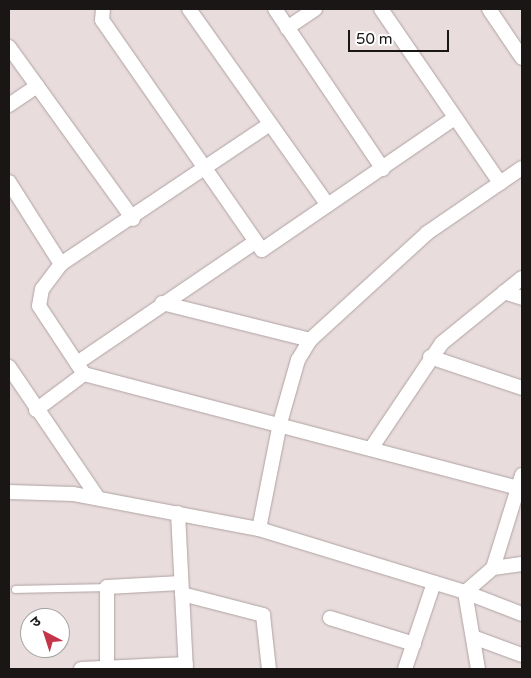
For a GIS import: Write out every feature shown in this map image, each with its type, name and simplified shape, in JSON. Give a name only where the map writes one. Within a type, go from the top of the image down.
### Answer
[{"type":"street","points":[[102,9],[102,20],[208,170],[255,242],[266,250],[455,118]]},
{"type":"street","points":[[190,9],[328,205]]},
{"type":"street","points":[[275,9],[383,170]]},
{"type":"street","points":[[287,28],[315,9]]},
{"type":"street","points":[[381,9],[500,183]]},
{"type":"street","points":[[489,9],[522,58]]},
{"type":"street","points":[[9,47],[133,219]]},
{"type":"street","points":[[9,105],[37,86]]},
{"type":"street","points":[[270,124],[208,170],[62,264],[42,289],[39,306],[80,369],[372,447],[520,482],[493,568],[465,592]]},
{"type":"street","points":[[259,529],[280,423],[298,360],[310,340],[427,233],[522,168]]},
{"type":"street","points":[[9,182],[62,264]]},
{"type":"street","points":[[36,410],[80,369],[162,303],[255,242]]},
{"type":"street","points":[[372,447],[430,357],[522,278]]},
{"type":"street","points":[[504,292],[522,298]]},
{"type":"street","points":[[162,303],[310,340]]},
{"type":"street","points":[[430,357],[522,388]]},
{"type":"street","points":[[9,367],[36,410],[98,498]]},
{"type":"street","points":[[9,492],[98,498],[259,529],[465,592],[522,614]]},
{"type":"street","points":[[81,669],[186,666],[178,513]]},
{"type":"street","points":[[493,568],[522,564]]},
{"type":"street","points":[[405,669],[434,583]]},
{"type":"street","points":[[107,668],[107,588],[182,589],[263,615],[269,669]]},
{"type":"street","points":[[465,592],[478,669]]},
{"type":"street","points":[[330,618],[414,644]]},
{"type":"street","points":[[473,637],[522,655]]},
{"type":"lane","points":[[15,589],[107,588]]}]
